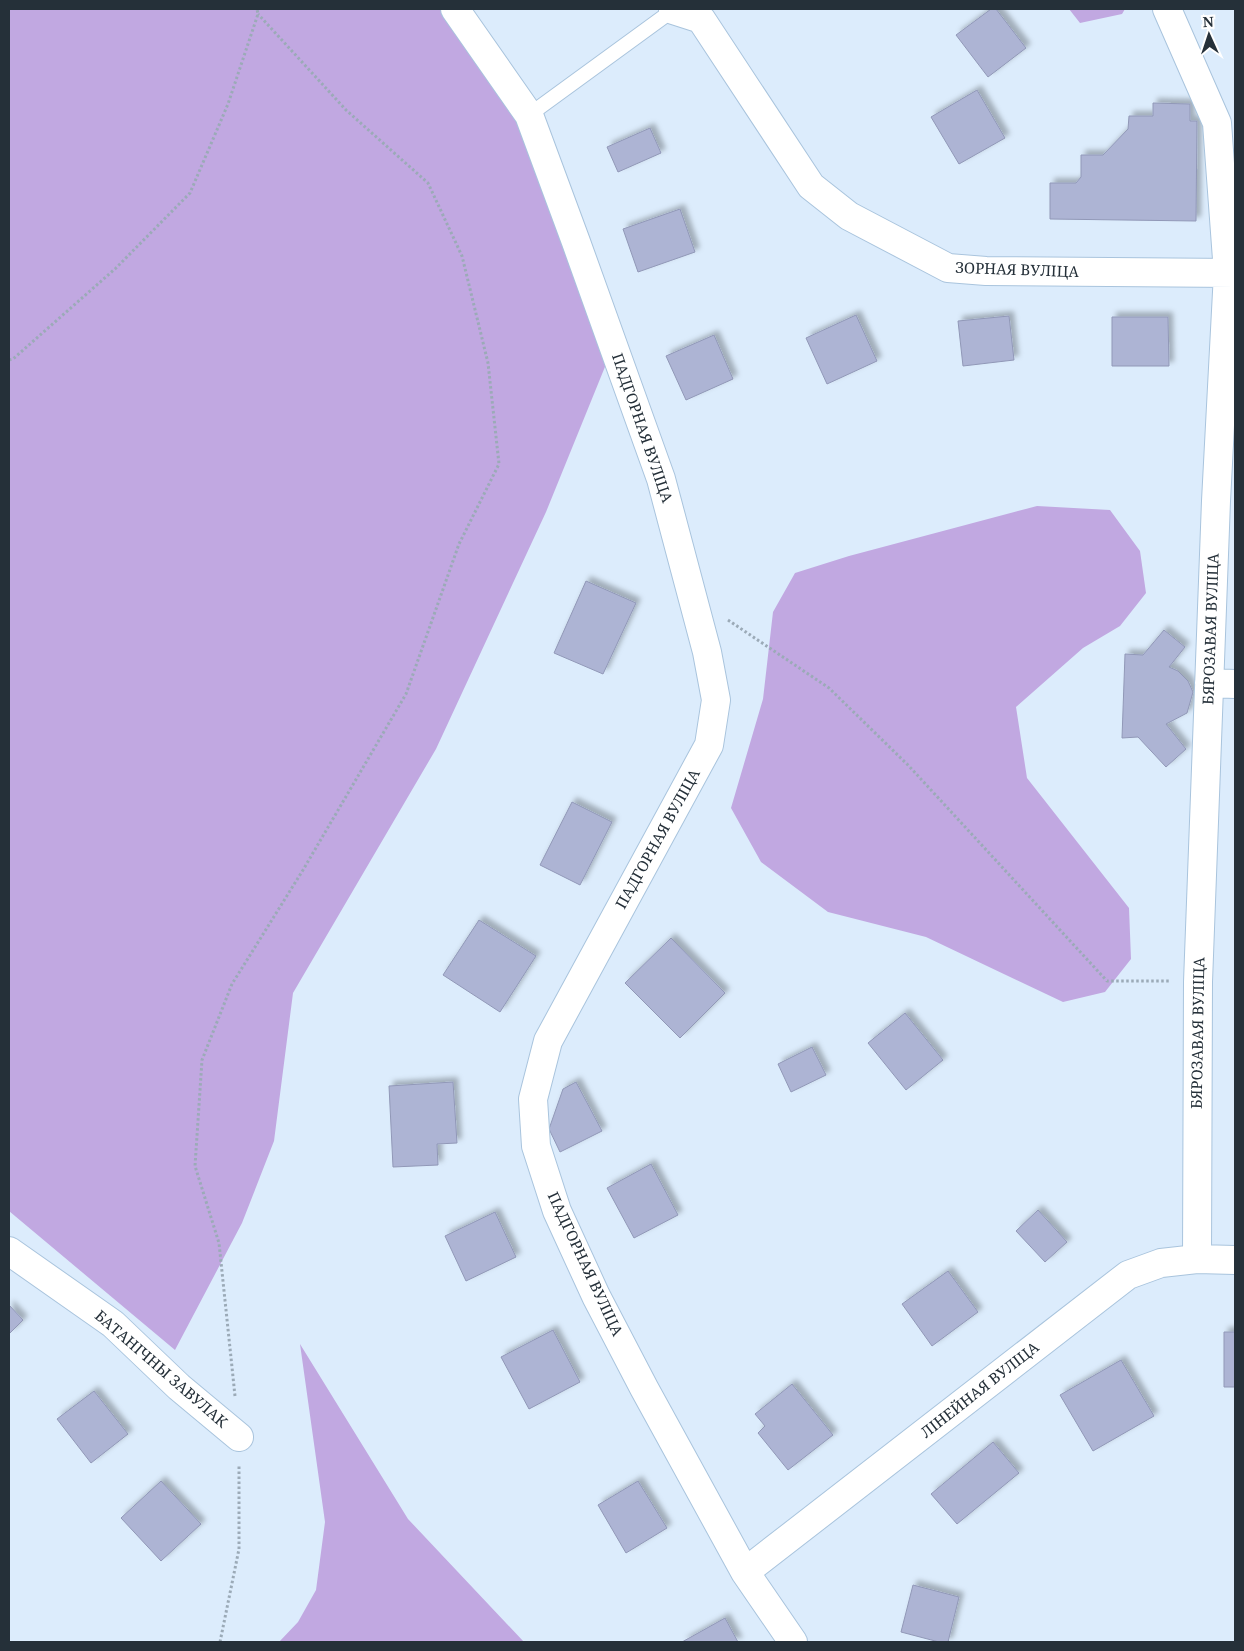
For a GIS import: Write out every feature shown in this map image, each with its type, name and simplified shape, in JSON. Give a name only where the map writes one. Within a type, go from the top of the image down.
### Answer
[{"type":"street","name":"ПАДГОРНАЯ ВУЛІЦА","points":[[455,9],[529,115],[661,479],[707,652],[716,700],[709,745],[548,1041],[533,1099],[536,1146],[557,1211],[596,1296],[745,1572],[793,1642]]},
{"type":"street","name":"БЯРОЗАВАЯ ВУЛІЦА","points":[[1167,9],[1217,123],[1231,273],[1216,501],[1222,683],[1198,982],[1196,1259]]},
{"type":"street","name":"ЗОРНАЯ ВУЛІЦА","points":[[673,10],[702,18],[811,186],[849,216],[948,268],[986,271],[1231,273]]},
{"type":"street","name":"БАТАНІЧНЫ ЗАВУЛАК","points":[[9,1251],[113,1324],[179,1386],[239,1437]]},
{"type":"street","name":"ЛІНЕЙНАЯ ВУЛІЦА","points":[[745,1572],[1128,1275],[1161,1263],[1196,1259],[1235,1260]]},
{"type":"lane","points":[[529,115],[673,10]]},
{"type":"path","points":[[9,360],[13,359],[116,268],[190,192],[228,104],[258,14],[257,9]]},
{"type":"path","points":[[220,1642],[239,1549],[239,1437],[219,1243],[195,1166],[202,1060],[232,984],[303,870],[406,694],[459,544],[499,464],[488,363],[462,256],[428,183],[346,110],[258,14]]},
{"type":"path","points":[[692,596],[830,688],[908,765],[1107,980],[1198,982]]},
{"type":"shaded area","points":[[9,9],[455,9],[529,115],[611,352],[546,512],[436,749],[293,993],[274,1141],[242,1223],[175,1350],[9,1211]]},
{"type":"shaded area","points":[[1069,9],[1125,9],[1122,14],[1080,23]]},
{"type":"shaded area","points":[[1037,506],[1110,510],[1140,551],[1146,593],[1120,626],[1083,648],[1016,707],[1027,778],[1129,908],[1131,959],[1105,992],[1063,1002],[926,937],[828,912],[761,862],[731,808],[763,699],[773,612],[795,573],[849,556]]},
{"type":"shaded area","points":[[300,1344],[408,1519],[524,1642],[279,1642],[298,1622],[316,1590],[325,1522]]},
{"type":"building","points":[[991,9],[996,9],[1026,48],[988,77],[956,35]]},
{"type":"building","points":[[977,90],[1005,138],[959,164],[931,117]]},
{"type":"building","points":[[1153,103],[1190,104],[1190,121],[1197,121],[1196,221],[1050,219],[1050,183],[1076,183],[1081,177],[1081,155],[1103,155],[1128,129],[1129,116],[1153,116]]},
{"type":"building","points":[[650,128],[661,153],[618,172],[607,147]]},
{"type":"building","points":[[680,209],[695,252],[638,272],[623,229]]},
{"type":"building","points":[[856,315],[877,361],[827,384],[806,338]]},
{"type":"building","points":[[1009,316],[1014,360],[963,366],[958,321]]},
{"type":"building","points":[[1112,317],[1168,317],[1169,366],[1112,366]]},
{"type":"building","points":[[714,335],[733,379],[686,400],[666,356]]},
{"type":"building","points":[[586,581],[636,603],[603,674],[554,653]]},
{"type":"building","points":[[1164,630],[1185,647],[1169,667],[1178,671],[1188,681],[1193,692],[1187,713],[1166,724],[1186,749],[1166,767],[1138,737],[1122,738],[1125,654],[1143,655]]},
{"type":"building","points":[[572,802],[612,822],[580,885],[540,865]]},
{"type":"building","points":[[479,920],[536,956],[500,1012],[443,975]]},
{"type":"building","points":[[671,938],[725,993],[680,1038],[625,983]]},
{"type":"building","points":[[905,1013],[943,1060],[906,1090],[868,1043]]},
{"type":"building","points":[[812,1047],[826,1075],[791,1092],[778,1064]]},
{"type":"building","points":[[453,1082],[457,1143],[437,1144],[438,1165],[393,1167],[389,1086]]},
{"type":"building","points":[[576,1082],[602,1131],[560,1152],[549,1129],[563,1089]]},
{"type":"building","points":[[651,1164],[678,1215],[634,1238],[607,1188]]},
{"type":"building","points":[[1038,1210],[1067,1242],[1045,1262],[1016,1231]]},
{"type":"building","points":[[495,1212],[516,1257],[466,1281],[445,1236]]},
{"type":"building","points":[[948,1271],[978,1312],[932,1346],[902,1304]]},
{"type":"building","points":[[9,1305],[23,1320],[9,1334]]},
{"type":"building","points":[[553,1330],[580,1382],[529,1409],[501,1357]]},
{"type":"building","points":[[1224,1332],[1235,1332],[1235,1387],[1224,1387]]},
{"type":"building","points":[[1121,1360],[1154,1416],[1093,1451],[1060,1395]]},
{"type":"building","points":[[792,1384],[833,1435],[788,1470],[758,1433],[765,1426],[755,1414]]},
{"type":"building","points":[[94,1391],[128,1434],[91,1463],[57,1419]]},
{"type":"building","points":[[993,1442],[1019,1473],[957,1524],[931,1494]]},
{"type":"building","points":[[161,1481],[201,1524],[161,1561],[121,1518]]},
{"type":"building","points":[[638,1481],[667,1528],[626,1553],[598,1505]]},
{"type":"building","points":[[913,1585],[959,1597],[948,1642],[939,1642],[901,1632]]},
{"type":"building","points":[[725,1618],[738,1642],[682,1642]]}]
